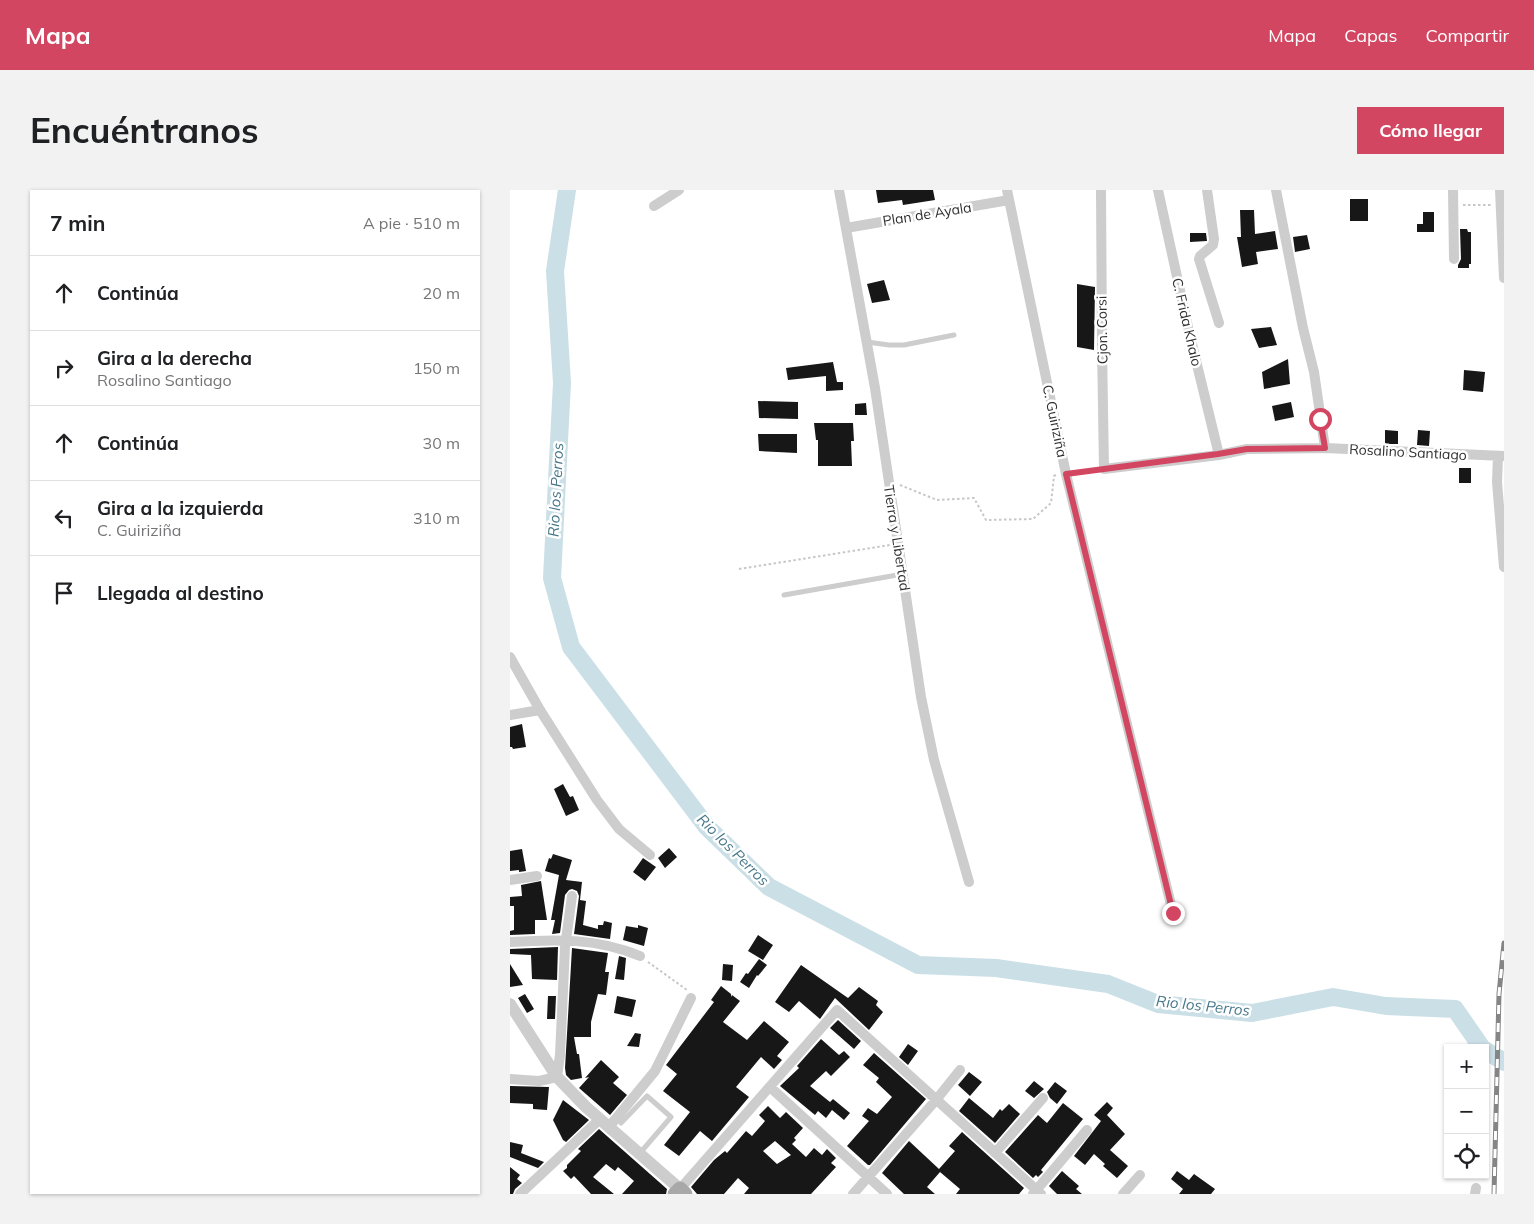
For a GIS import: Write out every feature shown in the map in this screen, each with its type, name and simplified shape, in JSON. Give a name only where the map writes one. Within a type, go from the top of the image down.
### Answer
[{"type":"street","points":[[654,206],[679,190]]},
{"type":"street","name":"Tierra y Libertad","points":[[839,190],[867,342],[921,697],[934,760],[969,882]]},
{"type":"street","name":"Cjon. Corsi","points":[[1101,190],[1104,469]]},
{"type":"street","name":"C. Frida Khalo","points":[[1158,190],[1218,454]]},
{"type":"street","points":[[1207,190],[1214,239],[1213,245],[1199,259],[1219,323]]},
{"type":"street","points":[[1276,190],[1302,328],[1314,372],[1325,448]]},
{"type":"street","points":[[1453,190],[1454,259]]},
{"type":"street","points":[[1500,190],[1504,278]]},
{"type":"street","name":"Plan de Ayala","points":[[846,228],[1008,195]]},
{"type":"street","name":"C. Guiriziña","points":[[1008,195],[1066,474],[1173,913]]},
{"type":"street","name":"Rosalino Santiago","points":[[1104,469],[1247,449],[1325,448],[1501,456]]},
{"type":"street","points":[[1501,456],[1497,482],[1504,567]]},
{"type":"street","points":[[510,657],[540,710],[597,800],[619,829],[650,855]]},
{"type":"street","points":[[510,715],[540,710]]},
{"type":"street","points":[[510,880],[537,876]]},
{"type":"street","points":[[557,1077],[566,939],[572,896]]},
{"type":"street","points":[[510,942],[566,939],[614,947],[640,956]]},
{"type":"street","points":[[520,1194],[610,1123],[655,1072],[691,998]]},
{"type":"street","points":[[510,1004],[557,1077],[610,1123],[680,1192],[837,1010],[1037,1193],[1088,1130]]},
{"type":"street","points":[[852,1194],[936,1100],[960,1070]]},
{"type":"street","points":[[510,1079],[539,1081],[557,1077]]},
{"type":"street","points":[[770,1087],[887,1194]]},
{"type":"street","points":[[995,1153],[1043,1098]]},
{"type":"street","points":[[1123,1194],[1140,1175]]},
{"type":"lane","points":[[867,342],[889,346],[904,345],[954,335]]},
{"type":"lane","points":[[784,595],[903,574]]},
{"type":"lane","points":[[610,1123],[647,1096],[671,1117],[640,1154]]},
{"type":"path","points":[[1453,206],[1501,204]]},
{"type":"path","points":[[889,480],[937,500],[974,498],[986,520],[1033,519],[1051,503],[1054,476],[1104,469]]},
{"type":"path","points":[[739,569],[898,544]]},
{"type":"path","points":[[640,956],[689,992],[691,998]]},
{"type":"building","points":[[876,190],[933,190],[935,200],[903,205],[902,200],[878,203]]},
{"type":"building","points":[[1350,199],[1368,199],[1368,221],[1350,221]]},
{"type":"building","points":[[1240,210],[1254,210],[1255,234],[1275,231],[1278,249],[1256,252],[1258,264],[1242,267],[1237,237],[1241,237]]},
{"type":"building","points":[[1423,212],[1434,212],[1434,232],[1417,232],[1417,224],[1423,224]]},
{"type":"building","points":[[1460,229],[1467,229],[1468,232],[1471,232],[1471,264],[1469,264],[1469,268],[1458,268],[1461,259]]},
{"type":"building","points":[[1190,233],[1206,233],[1207,241],[1190,242]]},
{"type":"building","points":[[1307,235],[1310,249],[1295,252],[1293,237]]},
{"type":"building","points":[[884,280],[890,300],[872,303],[867,284]]},
{"type":"building","points":[[1077,284],[1095,287],[1094,350],[1077,347]]},
{"type":"building","points":[[1271,327],[1277,345],[1259,348],[1251,329]]},
{"type":"building","points":[[1288,359],[1290,384],[1264,389],[1262,372]]},
{"type":"building","points":[[833,362],[837,382],[843,382],[843,390],[826,391],[826,376],[788,380],[786,368]]},
{"type":"building","points":[[1464,370],[1485,372],[1483,392],[1463,390]]},
{"type":"building","points":[[758,401],[798,402],[798,419],[759,418]]},
{"type":"building","points":[[1291,402],[1294,417],[1275,421],[1272,406]]},
{"type":"building","points":[[866,403],[867,415],[855,415],[855,404]]},
{"type":"building","points":[[814,423],[853,423],[854,441],[851,441],[852,466],[818,466],[818,440],[816,440]]},
{"type":"building","points":[[1385,430],[1398,431],[1398,444],[1385,444]]},
{"type":"building","points":[[1418,430],[1430,431],[1429,446],[1417,445]]},
{"type":"building","points":[[758,434],[797,434],[797,453],[759,451]]},
{"type":"building","points":[[1459,468],[1471,468],[1471,483],[1459,483]]},
{"type":"building","points":[[522,724],[526,747],[513,749],[510,747],[510,727]]},
{"type":"building","points":[[563,784],[570,797],[573,796],[579,810],[566,816],[554,789]]},
{"type":"building","points":[[669,848],[677,857],[665,868],[658,858]]},
{"type":"building","points":[[522,849],[526,871],[510,871],[510,851]]},
{"type":"building","points":[[553,854],[572,860],[566,880],[582,882],[580,900],[586,901],[583,925],[598,929],[598,925],[603,925],[604,921],[612,923],[610,939],[574,934],[579,896],[577,891],[572,889],[565,895],[560,933],[552,934],[555,920],[551,920],[559,875],[545,871],[549,858],[551,859]]},
{"type":"building","points":[[643,858],[656,867],[645,881],[633,872]]},
{"type":"building","points":[[541,881],[547,920],[535,920],[535,934],[510,935],[510,931],[514,930],[514,906],[510,906],[510,897],[522,896],[521,885]]},
{"type":"building","points":[[638,925],[648,928],[644,946],[623,940],[626,926],[638,928]]},
{"type":"building","points":[[758,935],[773,945],[763,960],[748,951]]},
{"type":"building","points":[[558,947],[557,980],[532,979],[531,955],[510,954],[510,949]]},
{"type":"building","points":[[572,948],[608,953],[605,972],[609,972],[606,995],[598,994],[591,1022],[591,1037],[574,1037],[577,1054],[579,1054],[582,1078],[571,1080],[566,1075],[565,1068]]},
{"type":"building","points":[[619,956],[626,958],[624,980],[615,979]]},
{"type":"building","points":[[759,959],[767,965],[757,975],[749,988],[740,982]]},
{"type":"building","points":[[510,964],[523,985],[510,987]]},
{"type":"building","points":[[723,964],[733,965],[732,981],[722,980]]},
{"type":"building","points":[[801,965],[848,998],[859,987],[878,1001],[876,1005],[883,1012],[869,1030],[835,998],[820,1019],[799,1001],[789,1012],[775,1002]]},
{"type":"building","points":[[721,986],[731,994],[731,997],[732,995],[740,1001],[723,1022],[747,1040],[764,1021],[789,1042],[777,1056],[782,1060],[774,1069],[761,1057],[736,1087],[749,1097],[712,1141],[700,1131],[679,1156],[664,1145],[690,1112],[663,1091],[677,1074],[666,1065],[714,1002],[711,1000]]},
{"type":"building","points":[[525,994],[534,1009],[527,1013],[518,998]]},
{"type":"building","points":[[548,996],[556,996],[555,1019],[547,1019]]},
{"type":"building","points":[[617,996],[636,1000],[632,1017],[614,1013]]},
{"type":"building","points":[[838,1020],[861,1041],[854,1049],[830,1028]]},
{"type":"building","points":[[635,1033],[641,1034],[639,1047],[627,1046]]},
{"type":"building","points":[[821,1039],[839,1055],[844,1051],[850,1057],[831,1076],[826,1071],[810,1086],[830,1102],[833,1099],[850,1113],[844,1120],[832,1110],[826,1118],[818,1111],[815,1115],[780,1086],[799,1068],[797,1066]]},
{"type":"building","points":[[908,1044],[918,1051],[908,1065],[899,1057]]},
{"type":"building","points":[[874,1053],[926,1099],[870,1165],[868,1165],[847,1146],[869,1121],[862,1116],[868,1108],[877,1114],[892,1097],[876,1082],[879,1078],[863,1065]]},
{"type":"building","points":[[601,1060],[619,1077],[613,1083],[627,1095],[610,1115],[579,1088]]},
{"type":"building","points":[[969,1072],[982,1082],[970,1096],[958,1085]]},
{"type":"building","points":[[1034,1081],[1044,1089],[1034,1098],[1025,1091]]},
{"type":"building","points":[[1055,1082],[1067,1091],[1057,1104],[1050,1098],[1047,1092]]},
{"type":"building","points":[[510,1086],[549,1087],[547,1110],[533,1109],[533,1104],[510,1103]]},
{"type":"building","points":[[969,1098],[993,1118],[1000,1109],[1002,1111],[1009,1104],[1020,1114],[995,1143],[959,1111]]},
{"type":"building","points":[[563,1100],[589,1120],[566,1142],[563,1140],[553,1120]]},
{"type":"building","points":[[1107,1102],[1113,1108],[1107,1115],[1125,1134],[1110,1150],[1128,1166],[1117,1178],[1103,1166],[1105,1164],[1094,1154],[1085,1165],[1074,1156],[1101,1121],[1094,1115]]},
{"type":"building","points":[[1063,1103],[1083,1119],[1041,1170],[1043,1172],[1038,1177],[1036,1175],[1033,1178],[1005,1152],[1038,1115],[1047,1123]]},
{"type":"building","points":[[768,1106],[780,1118],[786,1112],[803,1128],[794,1138],[796,1140],[792,1144],[806,1157],[814,1148],[822,1155],[827,1149],[836,1158],[831,1163],[836,1167],[811,1194],[744,1194],[749,1188],[738,1178],[724,1194],[697,1194],[691,1187],[714,1160],[725,1151],[727,1153],[746,1131],[752,1136],[765,1121],[759,1115]],"holes":[[[775,1141],[791,1155],[777,1164],[763,1151]]]},
{"type":"building","points":[[599,1129],[667,1189],[666,1194],[622,1194],[634,1181],[618,1167],[615,1171],[606,1164],[593,1177],[614,1194],[591,1194],[574,1176],[571,1179],[563,1171],[581,1151],[578,1149]]},
{"type":"building","points":[[962,1132],[1024,1188],[1019,1194],[956,1194],[960,1189],[940,1172],[927,1187],[935,1194],[904,1194],[882,1173],[909,1141],[939,1169],[955,1151],[949,1146]]},
{"type":"building","points":[[510,1142],[523,1145],[521,1153],[544,1162],[538,1168],[510,1157]]},
{"type":"building","points":[[510,1167],[520,1175],[517,1179],[522,1183],[515,1189],[513,1194],[510,1194]]},
{"type":"building","points":[[1062,1171],[1079,1186],[1076,1189],[1082,1194],[1057,1194],[1049,1186]]},
{"type":"building","points":[[1177,1171],[1189,1180],[1194,1174],[1215,1189],[1211,1194],[1179,1194],[1183,1189],[1171,1179]]},
{"type":"waterway","name":"Rio los Perros","points":[[567,190],[555,271],[562,383],[552,578],[571,647],[707,827],[769,887],[918,965],[996,968],[1108,984],[1158,1004],[1252,1013],[1333,997],[1386,1006],[1455,1009],[1479,1044]]},
{"type":"waterway","name":"Rio los Perros","points":[[1489,1053],[1504,1062]]},
{"type":"railway","points":[[1494,1194],[1499,994],[1504,943]]},
{"type":"route","points":[[1173,913],[1066,474],[1247,449],[1325,448],[1320,419]]}]
